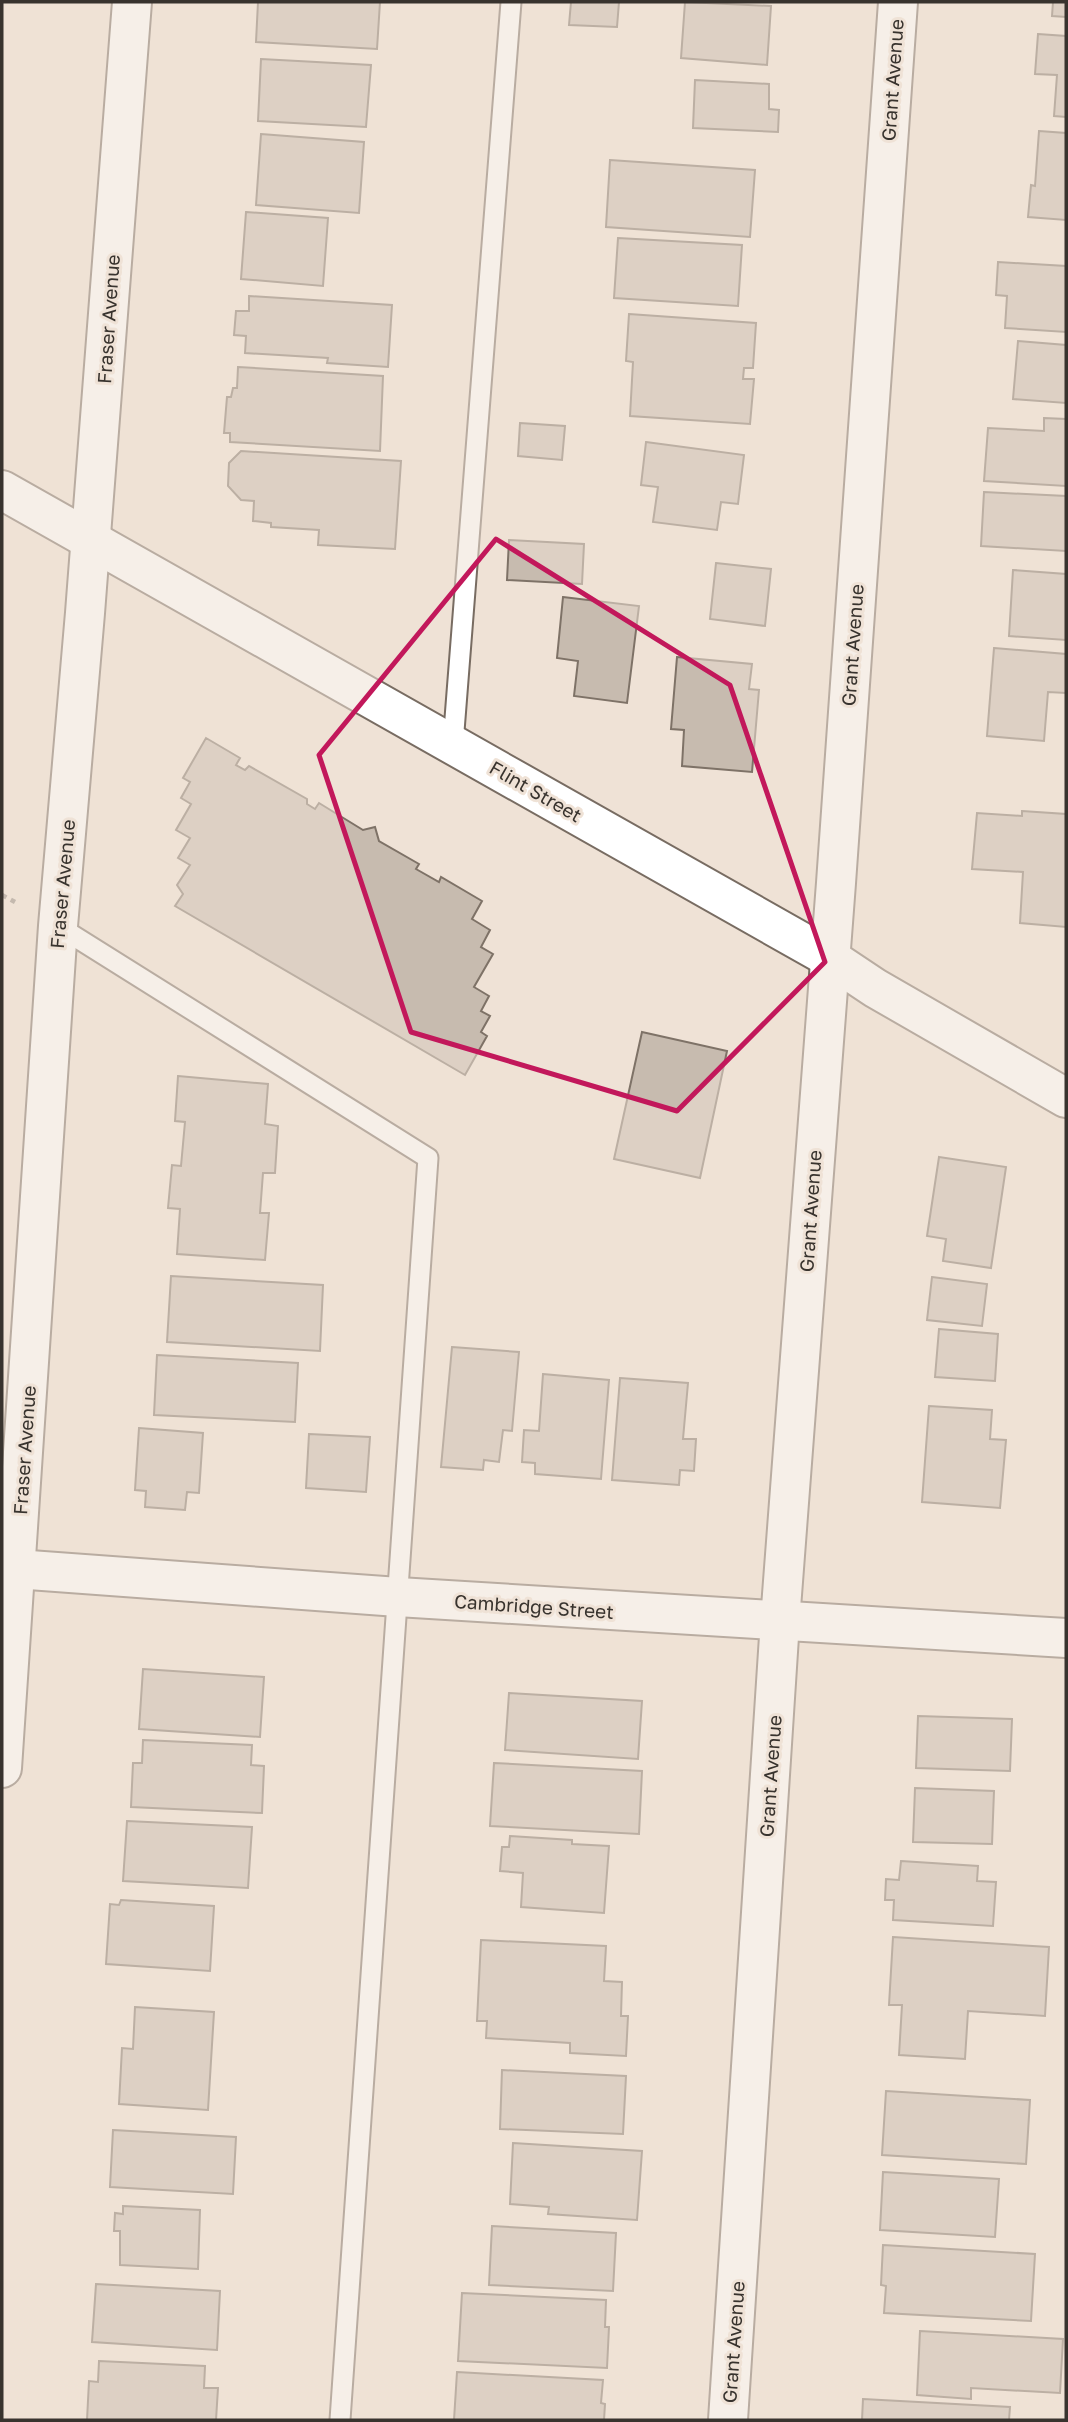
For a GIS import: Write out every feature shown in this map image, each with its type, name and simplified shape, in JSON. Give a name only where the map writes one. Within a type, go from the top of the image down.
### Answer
[{"type":"street","name":"Fraser Avenue","points":[[2,1768],[9,1568],[132,2]]},
{"type":"street","name":"Grant Avenue","points":[[728,2420],[780,1621],[898,2]]},
{"type":"street","name":"Flint Street","points":[[2,490],[830,958],[875,988],[1066,1098]]},
{"type":"street","name":"Cambridge Street","points":[[9,1568],[398,1597],[1066,1639]]},
{"type":"lane","points":[[453,744],[511,2]]},
{"type":"lane","points":[[58,926],[428,1158],[340,2420]]},
{"type":"highlighted area","points":[[496,539],[730,685],[825,962],[677,1111],[411,1032],[319,755]]},
{"type":"building","points":[[258,2],[380,2],[377,49],[256,42]]},
{"type":"building","points":[[571,2],[619,2],[617,27],[569,25]]},
{"type":"building","points":[[685,2],[771,6],[767,65],[681,58]]},
{"type":"building","points":[[1053,2],[1066,2],[1066,17],[1052,16]]},
{"type":"building","points":[[1038,34],[1066,36],[1066,117],[1054,116],[1057,75],[1035,74]]},
{"type":"building","points":[[261,59],[371,65],[366,127],[258,121]]},
{"type":"building","points":[[695,80],[769,84],[769,109],[779,110],[778,132],[693,128]]},
{"type":"building","points":[[1039,131],[1066,133],[1066,220],[1028,217],[1031,185],[1035,186]]},
{"type":"building","points":[[261,134],[364,142],[359,213],[256,205]]},
{"type":"building","points":[[610,160],[755,170],[750,237],[606,227]]},
{"type":"building","points":[[246,212],[328,218],[323,286],[241,279]]},
{"type":"building","points":[[618,238],[742,245],[738,306],[614,298]]},
{"type":"building","points":[[998,262],[1066,266],[1066,332],[1005,328],[1007,296],[996,295]]},
{"type":"building","points":[[249,296],[392,305],[388,367],[327,363],[328,358],[245,353],[246,336],[234,335],[236,311],[249,311]]},
{"type":"building","points":[[629,314],[756,323],[753,368],[744,368],[743,379],[754,379],[750,424],[630,416],[633,362],[626,361]]},
{"type":"building","points":[[1018,341],[1066,345],[1066,403],[1013,399]]},
{"type":"building","points":[[238,367],[383,376],[380,451],[230,442],[230,433],[224,433],[227,397],[231,397],[233,388],[237,388]]},
{"type":"building","points":[[1044,418],[1066,419],[1066,486],[984,481],[988,428],[1044,431]]},
{"type":"building","points":[[520,423],[565,426],[562,460],[518,456]]},
{"type":"building","points":[[646,442],[744,455],[738,504],[721,502],[717,530],[653,522],[658,487],[641,485]]},
{"type":"building","points":[[241,451],[401,461],[395,549],[318,545],[319,530],[271,527],[271,523],[253,521],[254,501],[241,500],[228,486],[229,463]]},
{"type":"building","points":[[984,492],[1066,496],[1066,551],[981,546]]},
{"type":"building","points":[[509,540],[584,544],[582,584],[507,580]]},
{"type":"building","points":[[716,563],[771,569],[765,626],[710,619]]},
{"type":"building","points":[[1013,570],[1066,574],[1066,640],[1009,636]]},
{"type":"building","points":[[563,597],[639,606],[627,703],[574,696],[578,661],[557,658]]},
{"type":"building","points":[[994,648],[1066,654],[1066,693],[1048,692],[1044,741],[987,736]]},
{"type":"building","points":[[677,657],[752,664],[749,689],[759,690],[752,772],[682,766],[684,730],[671,729]]},
{"type":"building","points":[[206,738],[240,758],[236,765],[245,770],[249,766],[307,799],[307,804],[315,809],[319,803],[363,830],[375,827],[379,841],[419,864],[416,869],[439,882],[441,877],[482,901],[472,919],[490,930],[481,947],[493,954],[474,987],[489,996],[481,1011],[490,1016],[481,1032],[487,1036],[465,1075],[175,906],[183,894],[177,885],[190,865],[178,858],[190,838],[176,830],[191,804],[181,798],[190,782],[183,778]]},
{"type":"building","points":[[1022,811],[1066,814],[1066,927],[1020,923],[1023,872],[972,869],[977,813],[1022,816]]},
{"type":"building","points":[[642,1032],[727,1051],[700,1178],[614,1159]]},
{"type":"building","points":[[178,1076],[268,1084],[265,1124],[278,1126],[275,1173],[263,1173],[260,1213],[269,1213],[265,1260],[177,1254],[180,1209],[168,1208],[172,1165],[181,1166],[185,1122],[175,1121]]},
{"type":"building","points":[[939,1157],[1006,1167],[991,1268],[943,1261],[946,1239],[927,1236]]},
{"type":"building","points":[[171,1276],[323,1285],[320,1351],[167,1342]]},
{"type":"building","points":[[932,1277],[987,1284],[982,1326],[927,1320]]},
{"type":"building","points":[[939,1329],[998,1334],[995,1381],[935,1377]]},
{"type":"building","points":[[452,1347],[519,1352],[512,1431],[503,1430],[499,1462],[484,1460],[483,1470],[441,1467]]},
{"type":"building","points":[[157,1355],[298,1363],[295,1422],[154,1415]]},
{"type":"building","points":[[543,1374],[609,1380],[601,1479],[535,1474],[535,1463],[522,1462],[524,1430],[539,1431]]},
{"type":"building","points":[[620,1378],[688,1383],[683,1439],[696,1439],[694,1471],[680,1470],[679,1485],[612,1480]]},
{"type":"building","points":[[929,1406],[992,1410],[990,1439],[1006,1440],[1000,1508],[922,1502]]},
{"type":"building","points":[[139,1428],[203,1433],[199,1493],[187,1492],[185,1510],[145,1507],[146,1491],[135,1490]]},
{"type":"building","points":[[309,1434],[370,1437],[366,1492],[306,1488]]},
{"type":"building","points":[[143,1669],[264,1677],[260,1737],[139,1729]]},
{"type":"building","points":[[509,1693],[642,1701],[638,1759],[505,1750]]},
{"type":"building","points":[[918,1716],[1012,1719],[1010,1771],[916,1768]]},
{"type":"building","points":[[143,1740],[252,1745],[251,1765],[264,1766],[262,1813],[131,1807],[133,1763],[142,1763]]},
{"type":"building","points":[[494,1763],[642,1771],[639,1834],[490,1826]]},
{"type":"building","points":[[915,1788],[994,1791],[992,1844],[913,1842]]},
{"type":"building","points":[[127,1821],[252,1827],[248,1888],[123,1881]]},
{"type":"building","points":[[510,1836],[572,1840],[572,1844],[609,1846],[604,1913],[521,1907],[523,1873],[500,1871],[502,1847],[509,1847]]},
{"type":"building","points":[[901,1861],[978,1866],[977,1881],[996,1882],[993,1926],[893,1920],[894,1900],[885,1900],[886,1879],[899,1880]]},
{"type":"building","points":[[121,1900],[214,1906],[210,1971],[106,1964],[110,1904],[119,1905]]},
{"type":"building","points":[[893,1937],[1049,1947],[1045,2016],[968,2011],[965,2059],[899,2055],[902,2005],[889,2005]]},
{"type":"building","points":[[481,1940],[606,1946],[604,1981],[622,1982],[621,2016],[628,2016],[626,2056],[570,2053],[570,2043],[486,2038],[487,2021],[477,2021]]},
{"type":"building","points":[[135,2007],[214,2012],[208,2110],[119,2104],[122,2048],[133,2049]]},
{"type":"building","points":[[502,2070],[626,2076],[623,2134],[500,2129]]},
{"type":"building","points":[[886,2091],[1030,2100],[1026,2164],[882,2155]]},
{"type":"building","points":[[113,2130],[236,2137],[233,2194],[110,2187]]},
{"type":"building","points":[[513,2143],[642,2151],[637,2220],[548,2214],[549,2207],[510,2204]]},
{"type":"building","points":[[883,2172],[999,2179],[995,2237],[880,2230]]},
{"type":"building","points":[[123,2206],[200,2210],[198,2269],[120,2265],[120,2231],[114,2231],[115,2213],[123,2214]]},
{"type":"building","points":[[492,2226],[616,2233],[613,2291],[489,2285]]},
{"type":"building","points":[[883,2245],[1035,2254],[1031,2321],[884,2313],[886,2286],[881,2285]]},
{"type":"building","points":[[96,2284],[220,2291],[217,2350],[92,2342]]},
{"type":"building","points":[[462,2293],[606,2300],[605,2327],[609,2327],[607,2368],[458,2361]]},
{"type":"building","points":[[920,2331],[1063,2339],[1060,2393],[971,2388],[971,2399],[917,2395]]},
{"type":"building","points":[[99,2361],[205,2366],[204,2388],[218,2388],[216,2420],[87,2420],[89,2381],[98,2382]]},
{"type":"building","points":[[457,2372],[603,2380],[601,2403],[605,2404],[604,2420],[454,2420]]},
{"type":"building","points":[[863,2399],[1010,2407],[1009,2420],[862,2420]]}]
